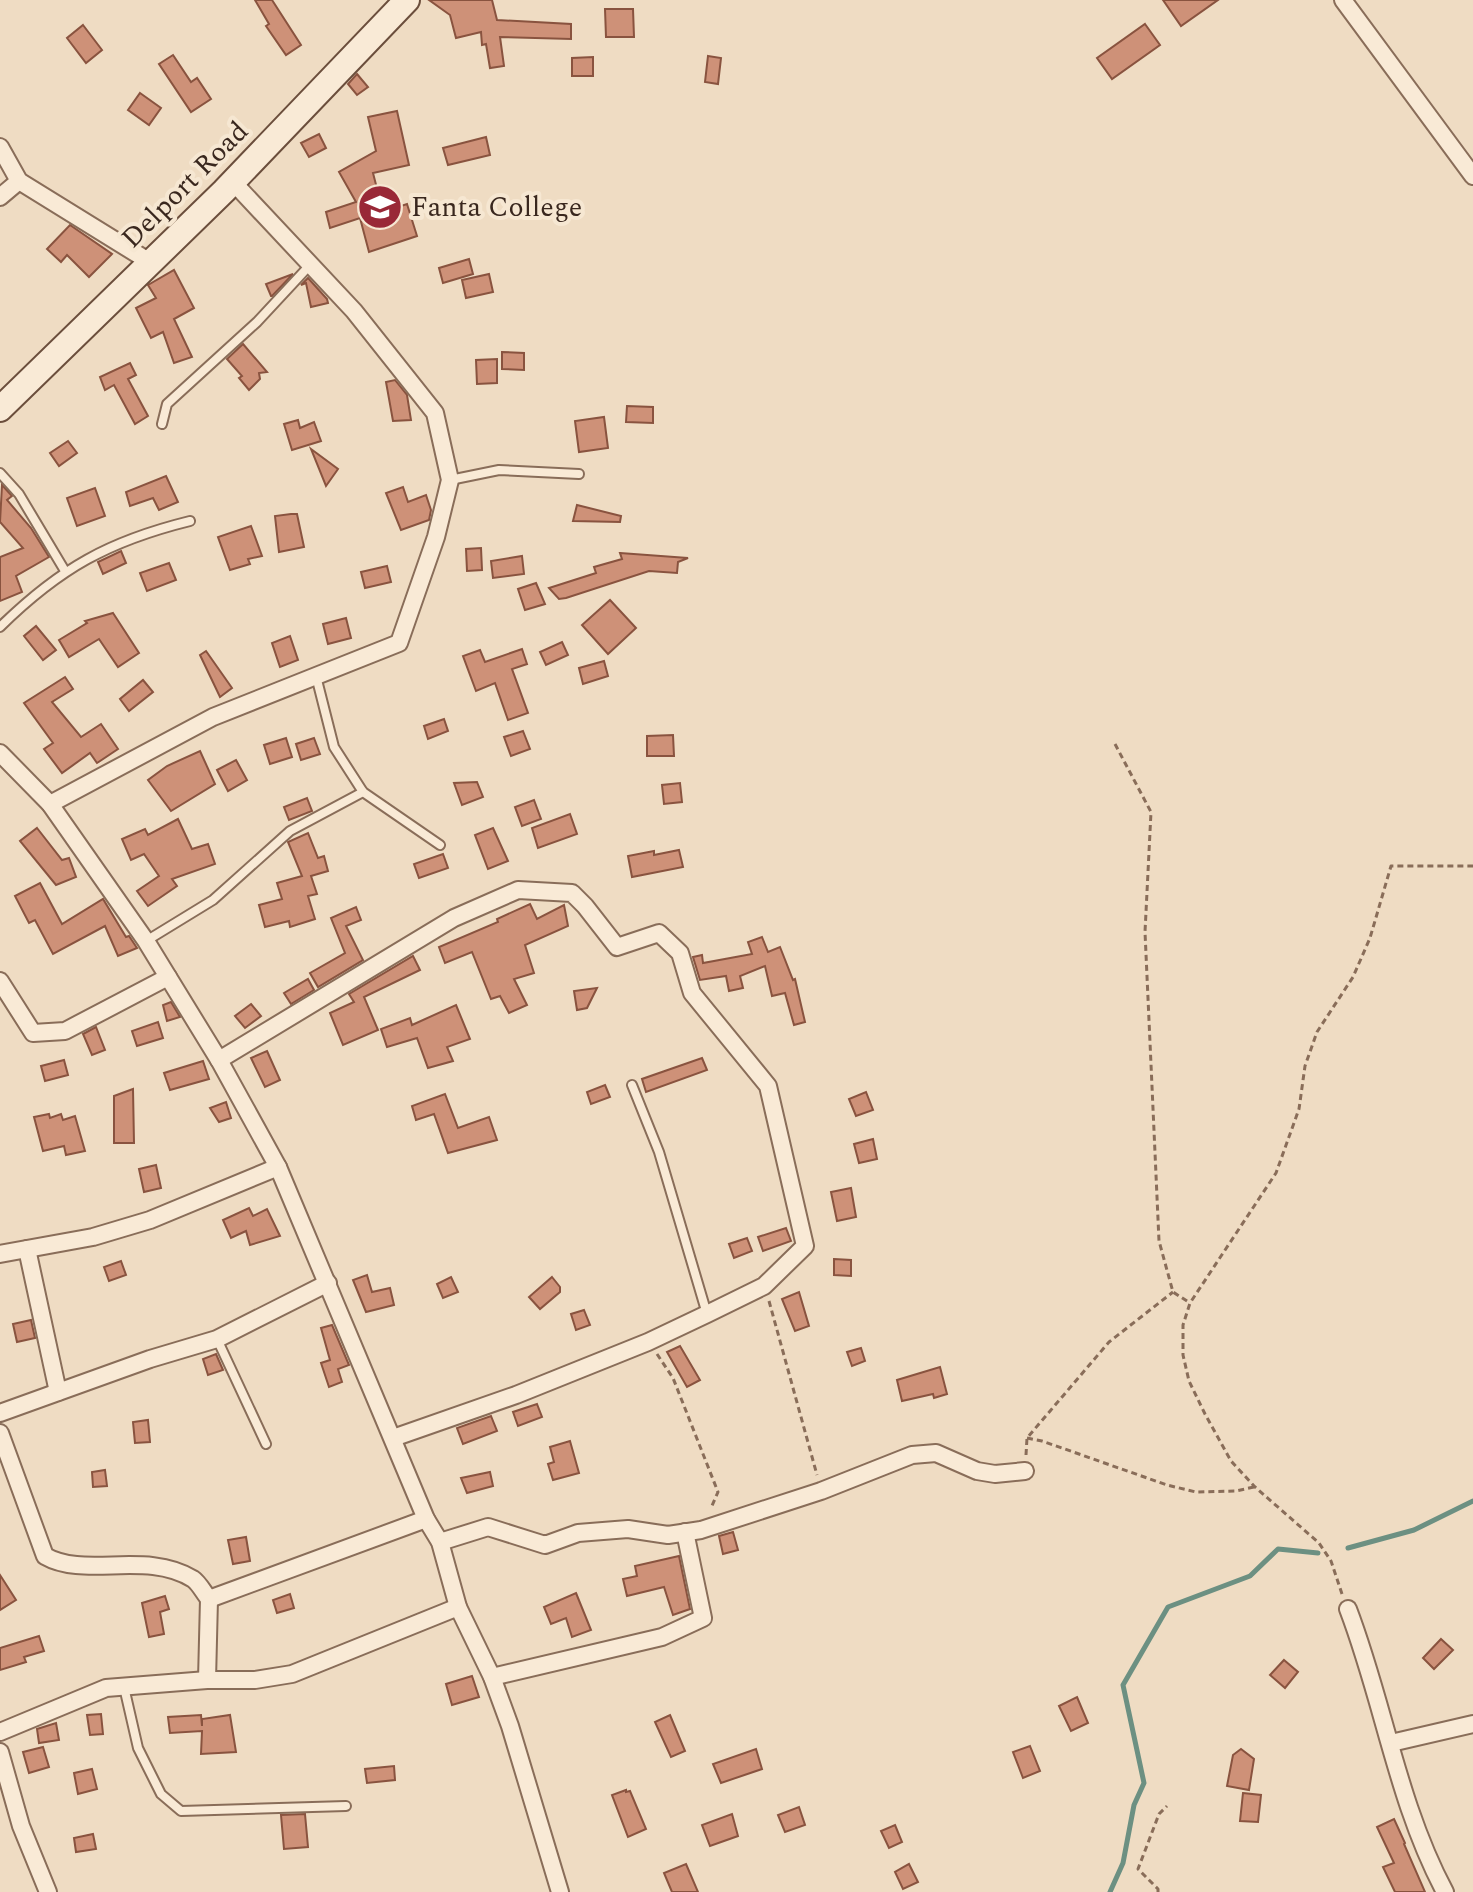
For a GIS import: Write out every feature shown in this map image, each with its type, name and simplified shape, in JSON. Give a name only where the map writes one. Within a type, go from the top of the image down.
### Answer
[{"type":"street","name":"Delport Road","points":[[0,409],[233,182],[407,0]]},
{"type":"street","points":[[1343,0],[1473,176]]},
{"type":"street","points":[[0,147],[19,181],[150,262]]},
{"type":"street","points":[[0,197],[19,181]]},
{"type":"street","points":[[50,804],[213,717],[399,643],[436,537],[450,480],[435,413],[354,311],[233,182]]},
{"type":"street","points":[[0,753],[50,804],[146,941],[219,1060],[278,1167],[426,1519],[440,1542],[458,1607],[492,1677],[510,1726],[560,1892]]},
{"type":"street","points":[[219,1060],[454,918],[518,890],[572,893],[617,947],[659,933],[680,953],[692,993],[768,1086],[805,1246],[764,1286],[648,1342],[516,1395],[393,1438]]},
{"type":"street","points":[[0,981],[33,1033],[65,1031],[168,977]]},
{"type":"street","points":[[0,1254],[93,1237],[150,1220],[278,1167]]},
{"type":"street","points":[[27,1249],[58,1392]]},
{"type":"street","points":[[0,1413],[217,1339],[328,1283]]},
{"type":"street","points":[[0,1433],[45,1556],[58,1564],[152,1564],[194,1580],[209,1599],[207,1680]]},
{"type":"street","points":[[440,1542],[488,1527],[545,1545],[578,1533],[628,1529],[668,1535],[693,1531],[821,1491],[912,1455],[936,1453],[977,1471],[995,1474],[1025,1471]]},
{"type":"street","points":[[209,1599],[426,1519]]},
{"type":"street","points":[[492,1677],[662,1637],[703,1618],[693,1531]]},
{"type":"street","points":[[0,1732],[106,1688],[207,1680],[255,1680],[292,1674],[458,1607]]},
{"type":"street","points":[[1348,1609],[1366,1655],[1411,1819],[1445,1892]]},
{"type":"street","points":[[1391,1743],[1473,1724]]},
{"type":"street","points":[[0,1752],[21,1826],[48,1892]]},
{"type":"lane","points":[[162,424],[167,404],[257,322],[311,265]]},
{"type":"lane","points":[[450,480],[499,470],[579,474]]},
{"type":"lane","points":[[0,473],[19,494],[65,571]]},
{"type":"lane","points":[[0,627],[51,580],[89,556],[147,531],[190,521]]},
{"type":"lane","points":[[316,676],[334,747],[363,792],[440,845]]},
{"type":"lane","points":[[146,941],[213,900],[290,831],[363,792]]},
{"type":"lane","points":[[632,1085],[659,1152],[707,1314]]},
{"type":"lane","points":[[217,1339],[266,1444]]},
{"type":"lane","points":[[124,1687],[138,1748],[161,1794],[181,1811],[346,1806]]},
{"type":"path","points":[[1115,744],[1151,812],[1145,948],[1159,1241],[1173,1292],[1190,1303]]},
{"type":"path","points":[[1348,1609],[1331,1561],[1319,1543],[1255,1487],[1231,1461],[1189,1381],[1183,1355],[1183,1325],[1190,1303],[1276,1173],[1299,1109],[1305,1066],[1317,1032],[1353,977],[1370,938],[1391,866],[1473,866]]},
{"type":"path","points":[[764,1286],[821,1491]]},
{"type":"path","points":[[1025,1471],[1027,1438],[1109,1342],[1173,1292]]},
{"type":"path","points":[[648,1342],[673,1378],[718,1492],[693,1531]]},
{"type":"path","points":[[1027,1438],[1196,1492],[1255,1487]]},
{"type":"path","points":[[1158,1892],[1138,1869],[1159,1814],[1167,1806]]},
{"type":"building","points":[[255,0],[272,0],[301,45],[286,55],[266,26],[269,24]]},
{"type":"building","points":[[429,0],[492,0],[497,20],[571,24],[571,39],[500,37],[504,66],[490,68],[481,32],[456,38],[450,15]]},
{"type":"building","points":[[1163,0],[1218,0],[1181,26]]},
{"type":"building","points":[[605,9],[633,9],[634,37],[606,37]]},
{"type":"building","points":[[1145,24],[1160,45],[1112,79],[1097,58]]},
{"type":"building","points":[[83,25],[102,50],[86,63],[67,38]]},
{"type":"building","points":[[173,55],[191,82],[197,78],[211,99],[191,112],[159,64]]},
{"type":"building","points":[[708,56],[721,58],[718,84],[705,82]]},
{"type":"building","points":[[593,57],[593,76],[572,76],[572,58]]},
{"type":"building","points":[[357,74],[368,87],[357,95],[348,84]]},
{"type":"building","points":[[140,93],[161,108],[149,125],[128,110]]},
{"type":"building","points":[[397,111],[409,165],[373,173],[383,212],[407,204],[417,236],[369,252],[360,218],[330,228],[326,212],[356,202],[339,172],[376,151],[368,117]]},
{"type":"building","points":[[319,134],[326,148],[309,157],[301,143]]},
{"type":"building","points":[[486,137],[490,155],[448,165],[443,148]]},
{"type":"building","points":[[70,225],[112,254],[89,277],[67,255],[61,262],[47,249]]},
{"type":"building","points":[[469,259],[473,274],[443,283],[439,268]]},
{"type":"building","points":[[174,270],[194,308],[174,319],[192,357],[174,363],[163,332],[151,338],[136,308],[156,298],[148,285]]},
{"type":"building","points":[[293,274],[272,296],[271,296],[266,284]]},
{"type":"building","points":[[489,274],[493,292],[466,298],[462,280]]},
{"type":"building","points":[[308,278],[328,303],[311,307],[306,283],[301,285]]},
{"type":"building","points":[[243,344],[267,372],[259,373],[260,379],[249,390],[227,359]]},
{"type":"building","points":[[502,352],[524,353],[524,370],[502,369]]},
{"type":"building","points":[[497,359],[497,383],[477,384],[476,360]]},
{"type":"building","points":[[130,363],[136,375],[128,379],[148,416],[135,424],[114,385],[105,390],[100,377]]},
{"type":"building","points":[[395,380],[407,395],[411,420],[393,421],[386,382]]},
{"type":"building","points":[[627,406],[653,407],[653,423],[626,422]]},
{"type":"building","points":[[604,417],[608,448],[579,452],[575,421]]},
{"type":"building","points":[[298,420],[300,428],[314,422],[321,441],[292,450],[284,424]]},
{"type":"building","points":[[68,441],[77,453],[59,466],[50,453]]},
{"type":"building","points":[[311,449],[338,469],[326,486]]},
{"type":"building","points":[[166,476],[178,502],[159,510],[153,498],[130,506],[126,492]]},
{"type":"building","points":[[2,485],[12,496],[7,500],[31,528],[49,557],[16,576],[22,592],[0,601],[0,557],[23,548],[0,522]]},
{"type":"building","points":[[403,487],[408,502],[426,495],[431,510],[429,520],[401,530],[386,493]]},
{"type":"building","points":[[95,488],[105,516],[77,526],[67,498]]},
{"type":"building","points":[[577,505],[621,516],[620,522],[573,521]]},
{"type":"building","points":[[297,514],[304,547],[279,552],[275,516]]},
{"type":"building","points":[[251,526],[262,556],[248,559],[250,564],[230,570],[218,537]]},
{"type":"building","points":[[481,548],[482,570],[467,571],[466,549]]},
{"type":"building","points":[[121,551],[126,563],[103,574],[98,562]]},
{"type":"building","points":[[620,553],[688,558],[678,562],[677,573],[649,571],[566,598],[559,599],[549,588],[596,573],[594,567],[622,559]]},
{"type":"building","points":[[522,556],[524,574],[493,578],[491,561]]},
{"type":"building","points":[[169,563],[176,580],[147,591],[140,573]]},
{"type":"building","points":[[387,566],[391,582],[365,588],[361,572]]},
{"type":"building","points":[[536,583],[545,604],[525,610],[518,589]]},
{"type":"building","points":[[610,600],[636,628],[608,654],[582,625]]},
{"type":"building","points":[[113,613],[139,653],[118,667],[99,639],[69,657],[59,640],[87,623],[85,621]]},
{"type":"building","points":[[346,618],[351,638],[328,644],[323,624]]},
{"type":"building","points":[[36,626],[56,650],[43,660],[24,636]]},
{"type":"building","points":[[290,636],[298,660],[280,667],[272,643]]},
{"type":"building","points":[[562,642],[568,655],[546,665],[540,652]]},
{"type":"building","points":[[522,649],[527,664],[512,669],[528,713],[508,720],[495,683],[476,691],[463,656],[480,650],[485,662]]},
{"type":"building","points":[[206,651],[232,688],[220,697],[200,655]]},
{"type":"building","points":[[604,661],[608,676],[583,684],[579,668]]},
{"type":"building","points":[[65,677],[73,689],[52,702],[81,737],[101,724],[118,749],[97,763],[90,753],[62,773],[44,749],[53,743],[24,703]]},
{"type":"building","points":[[143,680],[153,692],[129,711],[120,699]]},
{"type":"building","points":[[444,719],[448,731],[428,739],[424,726]]},
{"type":"building","points":[[523,731],[530,749],[511,756],[504,737]]},
{"type":"building","points":[[673,735],[674,756],[647,756],[647,736]]},
{"type":"building","points":[[286,738],[292,757],[270,764],[264,745]]},
{"type":"building","points":[[314,738],[320,754],[301,760],[296,744]]},
{"type":"building","points":[[200,751],[215,784],[171,811],[148,780],[167,766]]},
{"type":"building","points":[[236,760],[247,780],[228,791],[217,770]]},
{"type":"building","points":[[477,782],[483,797],[462,805],[454,783]]},
{"type":"building","points":[[680,783],[682,802],[664,804],[662,785]]},
{"type":"building","points":[[307,798],[312,811],[289,820],[284,807]]},
{"type":"building","points":[[534,800],[541,819],[522,826],[515,807]]},
{"type":"building","points":[[570,814],[577,834],[538,848],[532,828]]},
{"type":"building","points":[[178,819],[192,849],[208,844],[215,864],[172,879],[177,886],[148,906],[137,891],[159,876],[144,854],[131,860],[122,839],[145,829],[148,835]]},
{"type":"building","points":[[37,828],[62,860],[69,858],[76,877],[56,885],[20,841]]},
{"type":"building","points":[[493,828],[508,861],[488,869],[475,835]]},
{"type":"building","points":[[308,833],[318,858],[324,856],[328,871],[311,876],[317,894],[308,896],[315,919],[290,927],[289,921],[265,927],[259,905],[282,899],[277,883],[302,876],[288,842]]},
{"type":"building","points":[[679,850],[683,867],[632,877],[628,856]]},
{"type":"building","points":[[443,854],[448,868],[419,878],[414,864]]},
{"type":"building","points":[[40,883],[62,924],[103,899],[126,937],[129,936],[137,948],[118,956],[105,926],[53,954],[35,920],[29,923],[15,896]]},
{"type":"building","points":[[530,904],[537,919],[564,905],[568,926],[525,945],[534,973],[514,979],[527,1005],[509,1013],[500,996],[491,999],[472,952],[445,963],[439,947],[498,922],[497,919]]},
{"type":"building","points":[[356,907],[361,920],[346,926],[363,960],[318,987],[310,973],[345,953],[331,918]]},
{"type":"building","points":[[762,937],[768,952],[780,947],[795,979],[805,1022],[794,1025],[785,993],[772,996],[765,966],[740,976],[743,988],[729,991],[726,976],[700,980],[693,957],[702,955],[703,963],[752,954],[748,942]]},
{"type":"building","points":[[413,956],[420,970],[364,997],[378,1030],[343,1045],[330,1013],[354,1002],[349,994]]},
{"type":"building","points":[[308,979],[314,990],[291,1004],[284,993]]},
{"type":"building","points":[[597,988],[587,1008],[577,1010],[574,991]]},
{"type":"building","points":[[171,1002],[180,1017],[167,1021],[163,1005]]},
{"type":"building","points":[[251,1004],[261,1016],[245,1028],[235,1016]]},
{"type":"building","points":[[456,1005],[470,1039],[447,1047],[453,1061],[428,1068],[417,1038],[387,1047],[381,1029],[410,1018],[412,1025]]},
{"type":"building","points":[[158,1022],[163,1038],[137,1046],[132,1031]]},
{"type":"building","points":[[96,1027],[105,1050],[92,1055],[83,1034]]},
{"type":"building","points":[[267,1051],[280,1080],[265,1087],[251,1058]]},
{"type":"building","points":[[702,1058],[707,1070],[646,1092],[642,1079]]},
{"type":"building","points":[[64,1060],[68,1075],[45,1081],[41,1066]]},
{"type":"building","points":[[203,1061],[209,1079],[170,1090],[164,1073]]},
{"type":"building","points":[[605,1085],[610,1097],[591,1104],[587,1092]]},
{"type":"building","points":[[133,1089],[134,1143],[114,1143],[114,1096]]},
{"type":"building","points":[[866,1092],[873,1110],[856,1116],[849,1099]]},
{"type":"building","points":[[445,1094],[458,1128],[489,1117],[497,1140],[448,1153],[434,1114],[416,1120],[412,1106]]},
{"type":"building","points":[[226,1102],[231,1118],[219,1122],[210,1108]]},
{"type":"building","points":[[49,1114],[50,1118],[61,1114],[63,1120],[75,1116],[85,1151],[66,1155],[64,1146],[43,1151],[34,1117]]},
{"type":"building","points":[[873,1139],[877,1159],[859,1163],[854,1144]]},
{"type":"building","points":[[156,1165],[161,1188],[144,1192],[139,1169]]},
{"type":"building","points":[[851,1188],[856,1217],[837,1221],[831,1192]]},
{"type":"building","points":[[249,1208],[253,1216],[267,1209],[280,1236],[250,1245],[246,1231],[231,1238],[223,1220]]},
{"type":"building","points":[[786,1228],[791,1241],[763,1251],[758,1237]]},
{"type":"building","points":[[747,1238],[752,1251],[734,1258],[729,1244]]},
{"type":"building","points":[[834,1259],[851,1260],[851,1276],[834,1275]]},
{"type":"building","points":[[121,1261],[126,1275],[109,1281],[104,1267]]},
{"type":"building","points":[[367,1275],[372,1292],[390,1288],[394,1305],[366,1312],[353,1280]]},
{"type":"building","points":[[451,1277],[458,1292],[443,1298],[437,1284]]},
{"type":"building","points":[[552,1277],[560,1292],[540,1309],[529,1297]]},
{"type":"building","points":[[799,1292],[809,1326],[795,1331],[782,1299]]},
{"type":"building","points":[[584,1310],[590,1325],[576,1330],[571,1314]]},
{"type":"building","points":[[31,1320],[35,1338],[17,1342],[13,1324]]},
{"type":"building","points":[[332,1325],[349,1365],[338,1369],[342,1382],[329,1387],[321,1363],[330,1360],[321,1328]]},
{"type":"building","points":[[680,1346],[700,1380],[687,1387],[667,1352]]},
{"type":"building","points":[[861,1348],[865,1361],[852,1366],[847,1352]]},
{"type":"building","points":[[216,1354],[223,1370],[208,1375],[203,1359]]},
{"type":"building","points":[[940,1367],[947,1394],[902,1401],[897,1380]]},
{"type":"building","points":[[537,1404],[542,1417],[518,1426],[513,1412]]},
{"type":"building","points":[[491,1416],[497,1431],[463,1444],[457,1428]]},
{"type":"building","points":[[148,1420],[150,1442],[135,1443],[133,1422]]},
{"type":"building","points":[[570,1441],[579,1473],[553,1480],[548,1464],[554,1462],[550,1447]]},
{"type":"building","points":[[105,1470],[107,1486],[93,1487],[92,1472]]},
{"type":"building","points":[[490,1472],[493,1486],[467,1493],[461,1478]]},
{"type":"building","points":[[733,1532],[738,1550],[723,1554],[719,1536]]},
{"type":"building","points":[[246,1537],[250,1561],[233,1564],[228,1540]]},
{"type":"building","points":[[679,1556],[690,1609],[673,1615],[664,1587],[627,1596],[623,1579],[637,1576],[635,1566]]},
{"type":"building","points":[[0,1575],[16,1600],[0,1610]]},
{"type":"building","points":[[576,1593],[591,1630],[572,1637],[566,1618],[551,1624],[544,1607]]},
{"type":"building","points":[[290,1594],[294,1608],[277,1613],[273,1600]]},
{"type":"building","points":[[165,1596],[169,1609],[160,1612],[164,1634],[149,1637],[142,1603]]},
{"type":"building","points":[[39,1636],[44,1651],[24,1657],[26,1662],[0,1670],[0,1648]]},
{"type":"building","points":[[1441,1639],[1453,1650],[1434,1669],[1423,1658]]},
{"type":"building","points":[[1284,1660],[1298,1672],[1285,1688],[1270,1675]]},
{"type":"building","points":[[472,1676],[479,1697],[452,1705],[446,1684]]},
{"type":"building","points":[[1077,1697],[1088,1723],[1071,1731],[1059,1706]]},
{"type":"building","points":[[101,1714],[103,1734],[90,1735],[87,1715]]},
{"type":"building","points":[[201,1715],[202,1726],[202,1719],[230,1715],[236,1752],[201,1754],[202,1731],[170,1733],[168,1717]]},
{"type":"building","points":[[670,1715],[685,1751],[671,1757],[655,1722]]},
{"type":"building","points":[[56,1723],[59,1740],[39,1743],[37,1729]]},
{"type":"building","points":[[1030,1746],[1040,1771],[1023,1778],[1013,1752]]},
{"type":"building","points":[[43,1747],[49,1767],[29,1773],[23,1752]]},
{"type":"building","points":[[756,1749],[762,1769],[721,1783],[713,1764]]},
{"type":"building","points":[[1241,1749],[1254,1759],[1249,1790],[1227,1786],[1233,1755]]},
{"type":"building","points":[[394,1766],[395,1780],[367,1783],[365,1769]]},
{"type":"building","points":[[92,1769],[97,1789],[78,1794],[74,1773]]},
{"type":"building","points":[[630,1791],[646,1829],[628,1837],[612,1795]]},
{"type":"building","points":[[1243,1793],[1261,1795],[1258,1822],[1240,1821]]},
{"type":"building","points":[[799,1807],[805,1825],[785,1832],[778,1815]]},
{"type":"building","points":[[305,1814],[308,1847],[284,1849],[281,1815]]},
{"type":"building","points":[[732,1814],[738,1836],[710,1846],[702,1825]]},
{"type":"building","points":[[1394,1819],[1425,1892],[1395,1892],[1383,1867],[1394,1863],[1377,1827]]},
{"type":"building","points":[[895,1825],[902,1842],[889,1848],[881,1831]]},
{"type":"building","points":[[93,1834],[96,1849],[76,1852],[74,1838]]},
{"type":"building","points":[[686,1864],[698,1892],[672,1892],[664,1873]]},
{"type":"building","points":[[909,1864],[918,1882],[903,1889],[895,1872]]},
{"type":"waterway","points":[[1348,1548],[1414,1530],[1473,1501]]},
{"type":"waterway","points":[[1110,1892],[1123,1863],[1134,1805],[1144,1783],[1123,1685],[1168,1607],[1250,1576],[1278,1549],[1318,1553]]},
{"type":"place","name":"Fanta College","points":[[380,207]]}]
